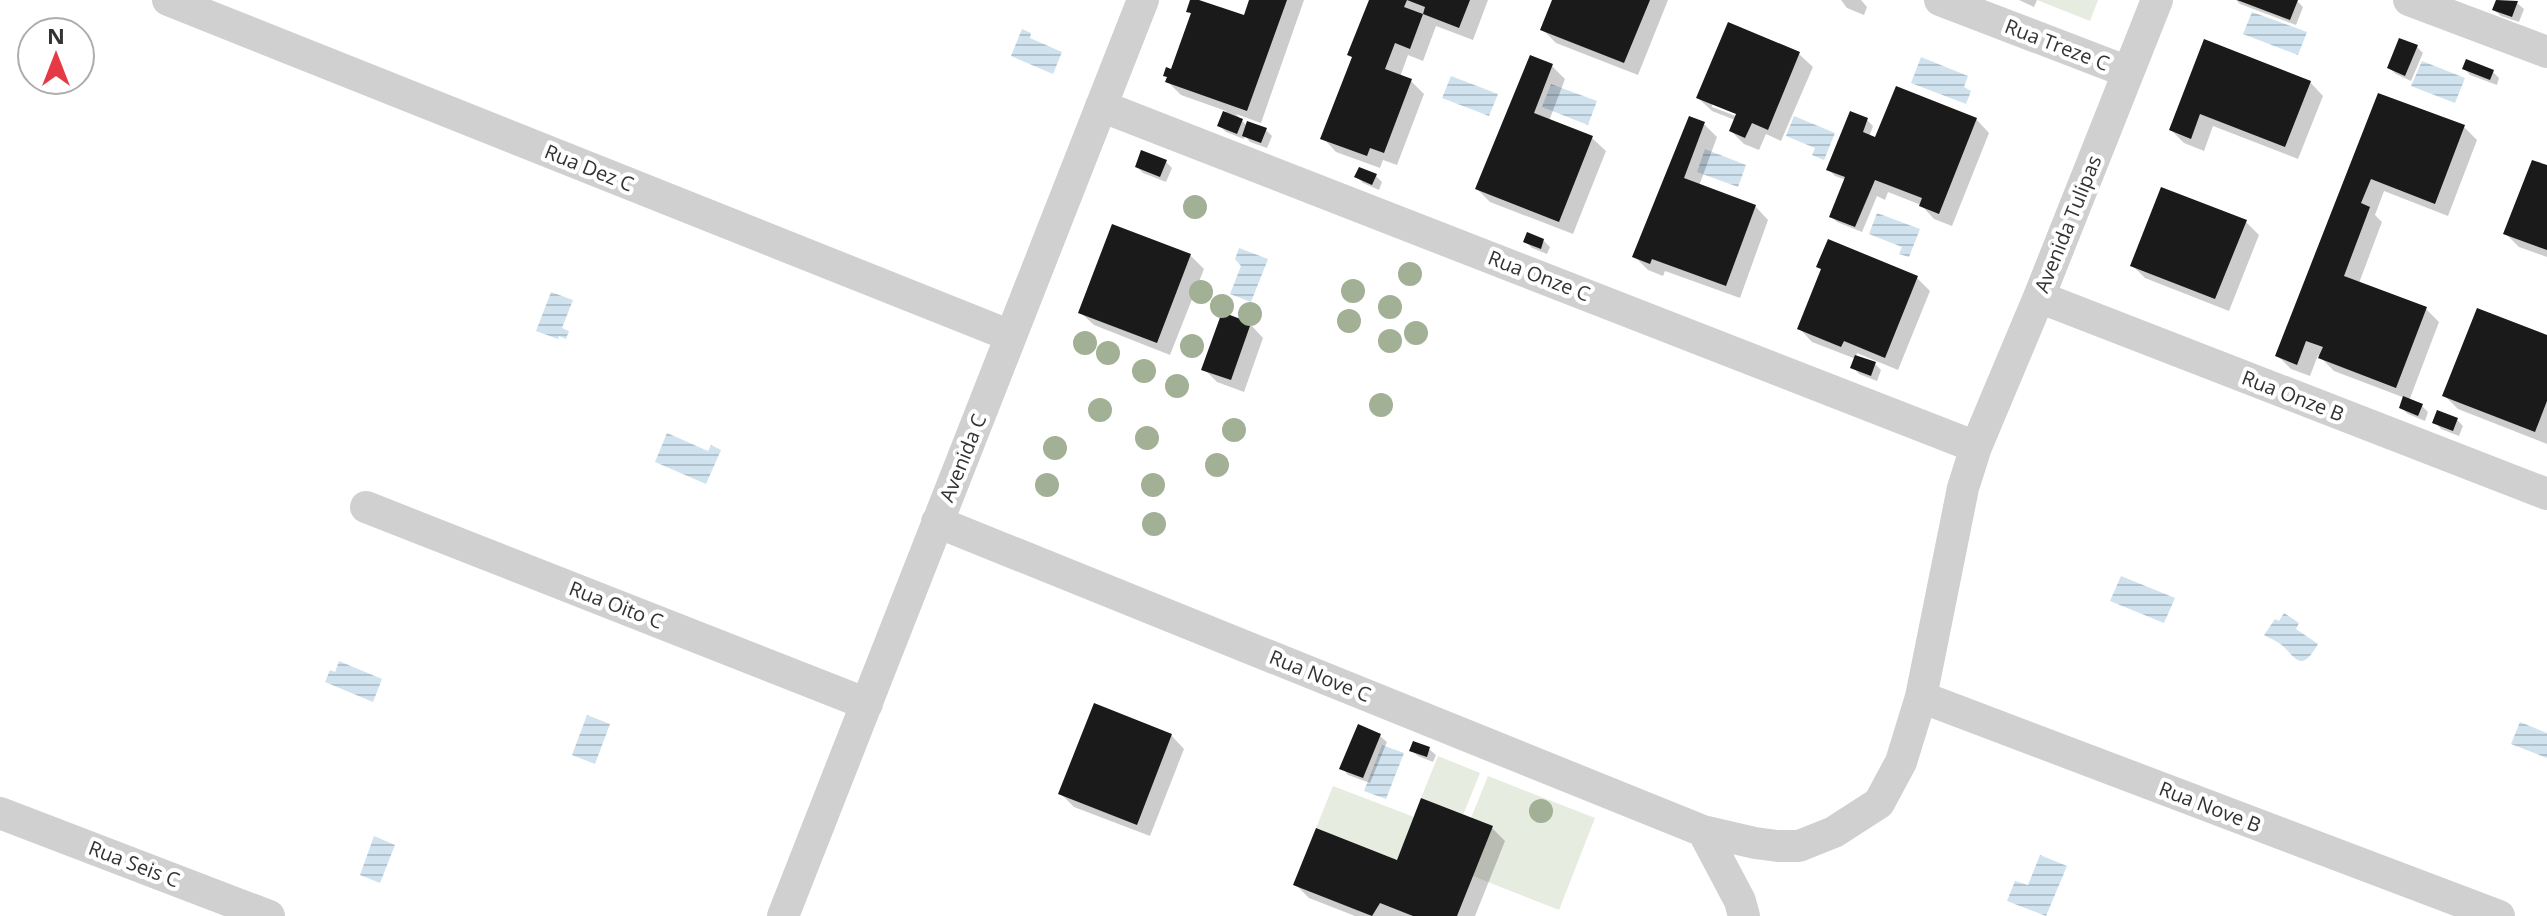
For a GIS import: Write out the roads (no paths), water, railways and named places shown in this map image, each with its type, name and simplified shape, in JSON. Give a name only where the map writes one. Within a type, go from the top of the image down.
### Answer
[{"type":"street","name":"Rua Dez C","points":[[168,0],[1011,336]]},
{"type":"street","name":"Avenida C","points":[[788,915],[937,522],[1143,0]]},
{"type":"street","name":"Rua Treze C","points":[[1940,0],[2128,72]]},
{"type":"street","name":"Avenida Tulipas","points":[[1921,697],[1963,488],[1976,447],[2157,0]]},
{"type":"street","points":[[2409,0],[2547,52]]},
{"type":"street","name":"Rua Onze C","points":[[1101,106],[1976,447]]},
{"type":"street","name":"Rua Onze B","points":[[2039,297],[2547,494]]},
{"type":"street","name":"Rua Oito C","points":[[366,507],[867,704]]},
{"type":"street","name":"Rua Nove C","points":[[937,522],[1703,831],[1778,846],[1799,846],[1834,832],[1879,803],[1901,762],[1921,697]]},
{"type":"street","name":"Rua Nove B","points":[[1921,697],[2499,916]]},
{"type":"street","name":"Rua Seis C","points":[[0,813],[269,916]]},
{"type":"street","points":[[1703,831],[1740,901],[1744,916]]},
{"type":"water","points":[[2252,12],[2307,32],[2298,55],[2243,34]]},
{"type":"water","points":[[1022,29],[1031,33],[1030,38],[1062,52],[1053,74],[1011,56]]},
{"type":"water","points":[[1921,57],[1968,76],[1964,87],[1971,91],[1966,104],[1911,83]]},
{"type":"water","points":[[2422,61],[2465,78],[2455,103],[2411,86]]},
{"type":"water","points":[[1451,76],[1498,94],[1489,116],[1442,98]]},
{"type":"water","points":[[1551,84],[1597,101],[1588,125],[1542,107]]},
{"type":"water","points":[[1794,116],[1835,133],[1824,160],[1812,155],[1815,148],[1786,136]]},
{"type":"water","points":[[1705,149],[1746,165],[1738,187],[1697,172]]},
{"type":"water","points":[[1877,213],[1920,229],[1909,257],[1899,254],[1902,247],[1869,234]]},
{"type":"water","points":[[1239,248],[1268,259],[1251,302],[1230,294],[1241,266],[1235,259]]},
{"type":"water","points":[[551,292],[573,300],[562,328],[569,331],[566,339],[536,331]]},
{"type":"water","points":[[667,433],[708,451],[711,445],[721,450],[706,484],[655,462]]},
{"type":"water","points":[[2121,576],[2175,598],[2164,623],[2110,601]]},
{"type":"water","points":[[2284,613],[2299,623],[2296,629],[2318,644],[2303,661],[2264,635],[2275,619],[2279,621]]},
{"type":"water","points":[[339,661],[382,679],[373,702],[325,682],[330,670],[335,672]]},
{"type":"water","points":[[587,715],[610,724],[595,764],[572,755]]},
{"type":"water","points":[[2520,722],[2547,733],[2547,758],[2511,744]]},
{"type":"water","points":[[1382,745],[1404,753],[1386,799],[1364,791]]},
{"type":"water","points":[[374,836],[395,845],[380,883],[360,875]]},
{"type":"water","points":[[2040,855],[2067,866],[2046,916],[2007,901],[2015,881],[2028,885]]}]
